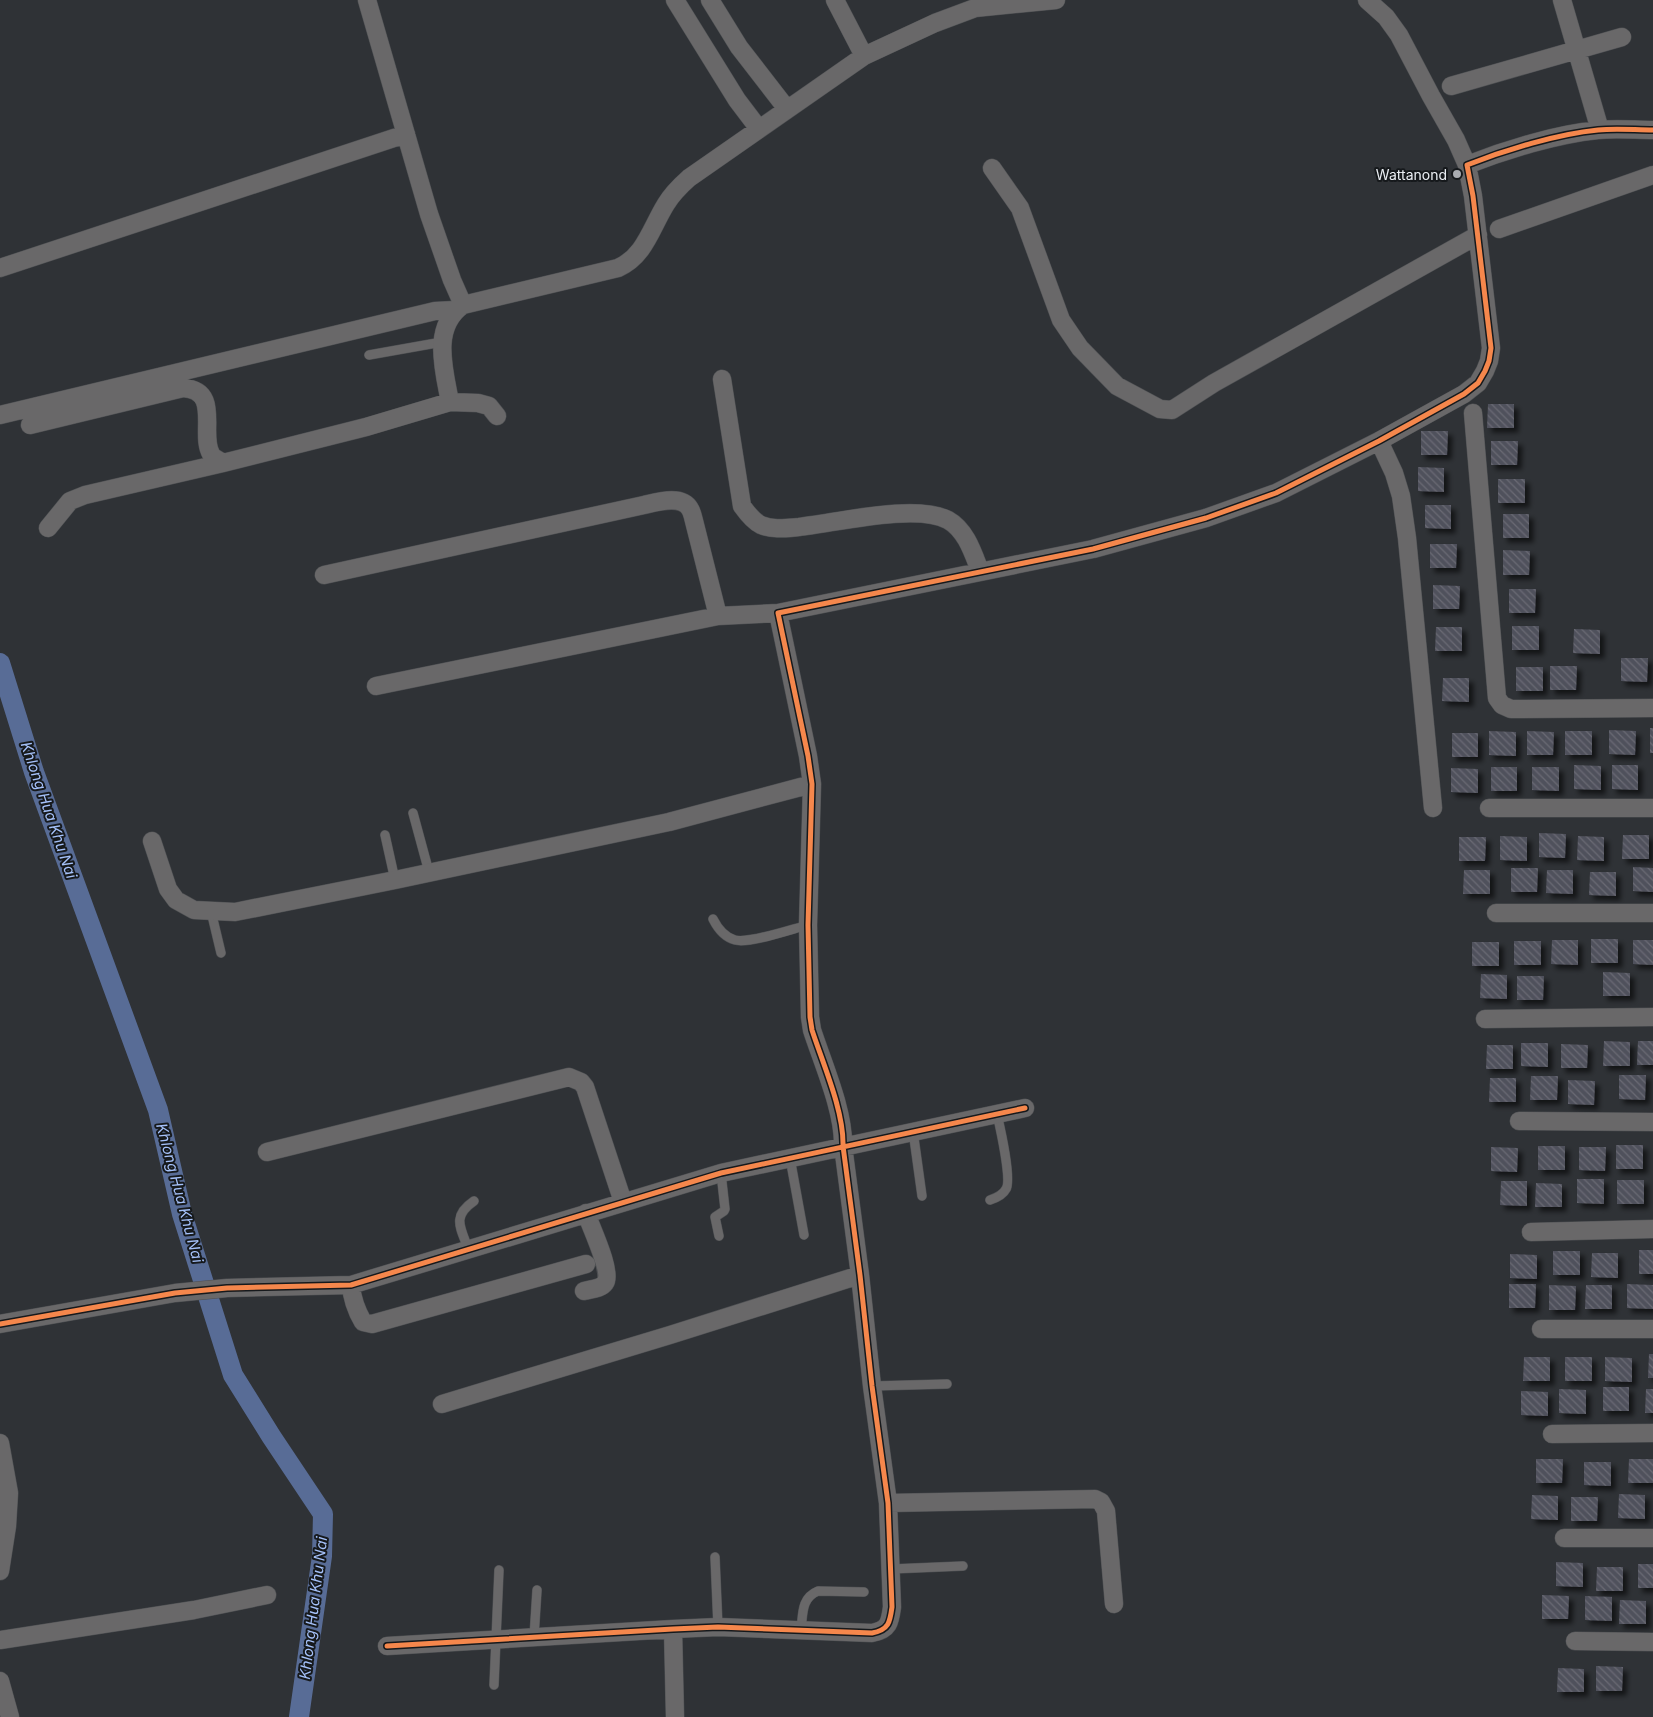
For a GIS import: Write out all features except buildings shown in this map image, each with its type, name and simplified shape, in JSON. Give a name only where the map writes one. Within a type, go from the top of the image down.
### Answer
[{"type":"street","points":[[367,0],[429,214],[452,280],[459,308]]},
{"type":"street","points":[[675,0],[737,100],[760,129]]},
{"type":"street","points":[[710,0],[739,47],[787,109]]},
{"type":"street","points":[[836,0],[864,56]]},
{"type":"street","points":[[0,415],[426,314],[459,308],[618,268],[630,263],[637,255],[666,204],[676,190],[689,178],[864,56],[936,23],[975,8],[1056,0]]},
{"type":"street","points":[[376,686],[718,616],[778,613],[1093,549],[1206,518],[1276,493],[1379,442],[1464,394],[1478,383],[1489,361],[1491,348],[1473,196],[1467,165],[1456,140],[1399,35],[1386,17],[1367,0]]},
{"type":"street","points":[[1562,0],[1600,130]]},
{"type":"street","points":[[1451,86],[1622,37]]},
{"type":"street","points":[[1467,165],[1493,154],[1573,133],[1600,130],[1653,130]]},
{"type":"street","points":[[0,268],[406,134]]},
{"type":"street","points":[[992,168],[1020,208],[1061,320],[1080,348],[1117,386],[1160,409],[1172,410],[1214,383],[1478,235]]},
{"type":"street","points":[[1499,229],[1653,175]]},
{"type":"street","points":[[450,402],[444,369],[442,342],[446,325],[459,308]]},
{"type":"street","points":[[722,379],[742,506],[749,516],[761,524],[777,529],[896,514],[927,514],[948,520],[962,533],[970,543],[980,571]]},
{"type":"street","points":[[30,425],[183,388],[192,389],[200,395],[206,404],[208,448],[212,455],[224,463]]},
{"type":"street","points":[[48,528],[70,501],[85,495],[224,463],[366,427],[450,402],[478,403],[489,406],[497,416]]},
{"type":"street","points":[[1473,413],[1497,698],[1502,705],[1511,709],[1653,708]]},
{"type":"street","points":[[1379,442],[1394,474],[1401,496],[1407,538],[1433,808]]},
{"type":"street","points":[[324,575],[644,505],[665,501],[682,501],[690,508],[718,616]]},
{"type":"street","points":[[387,1646],[718,1627],[872,1633],[879,1632],[890,1621],[892,1607],[888,1503],[872,1386],[843,1134],[840,1117],[812,1030],[810,1018],[808,925],[812,784],[808,756],[778,613]]},
{"type":"street","points":[[152,841],[168,889],[176,900],[194,910],[235,912],[669,822],[812,784]]},
{"type":"street","points":[[1489,808],[1653,808]]},
{"type":"street","points":[[1496,913],[1653,913]]},
{"type":"street","points":[[1485,1019],[1653,1017]]},
{"type":"street","points":[[267,1152],[569,1077],[581,1082],[585,1088],[622,1202]]},
{"type":"street","points":[[0,1324],[175,1293],[227,1288],[351,1285],[468,1248],[721,1173],[1025,1108]]},
{"type":"street","points":[[1519,1121],[1653,1122]]},
{"type":"street","points":[[584,1291],[600,1287],[605,1284],[608,1278],[606,1267],[586,1213]]},
{"type":"street","points":[[1531,1232],[1653,1229]]},
{"type":"street","points":[[351,1285],[352,1298],[357,1312],[363,1322],[372,1324],[586,1264]]},
{"type":"street","points":[[442,1404],[860,1275]]},
{"type":"street","points":[[1541,1329],[1653,1329]]},
{"type":"street","points":[[1552,1434],[1653,1433]]},
{"type":"street","points":[[0,1444],[9,1493],[7,1526],[0,1571]]},
{"type":"street","points":[[888,1503],[1095,1499],[1101,1502],[1106,1511],[1114,1604]]},
{"type":"street","points":[[1564,1538],[1653,1538]]},
{"type":"street","points":[[0,1640],[194,1610],[267,1595]]},
{"type":"street","points":[[673,1629],[675,1717]]},
{"type":"street","points":[[1575,1641],[1653,1642]]},
{"type":"street","points":[[0,1681],[10,1717]]},
{"type":"lane","points":[[369,355],[442,342]]},
{"type":"lane","points":[[413,813],[429,872]]},
{"type":"lane","points":[[386,835],[395,880]]},
{"type":"lane","points":[[211,911],[221,953]]},
{"type":"lane","points":[[713,919],[725,936],[737,941],[748,941],[808,925]]},
{"type":"lane","points":[[990,1200],[1000,1196],[1007,1189],[1008,1183],[997,1114]]},
{"type":"lane","points":[[913,1131],[922,1196]]},
{"type":"lane","points":[[790,1158],[804,1235]]},
{"type":"lane","points":[[719,1236],[715,1217],[725,1209],[721,1173]]},
{"type":"lane","points":[[468,1248],[459,1226],[459,1220],[464,1208],[474,1201]]},
{"type":"lane","points":[[872,1386],[947,1384]]},
{"type":"lane","points":[[715,1557],[718,1627]]},
{"type":"lane","points":[[891,1569],[963,1566]]},
{"type":"lane","points":[[494,1685],[499,1570]]},
{"type":"lane","points":[[534,1637],[537,1590]]},
{"type":"lane","points":[[801,1630],[803,1611],[807,1597],[811,1594],[818,1591],[864,1592]]},
{"type":"waterway","name":"Khlong Hua Khu Nai","points":[[0,663],[34,772],[158,1110],[182,1214],[233,1375],[323,1514],[322,1556],[299,1717]]},
{"type":"cycle path","points":[[387,1646],[718,1627],[872,1633],[882,1630],[888,1624],[892,1607],[888,1503],[842,1132],[837,1103],[812,1030],[810,1017],[808,925],[812,784],[808,756],[778,613],[1093,549],[1206,518],[1276,493],[1379,441],[1464,394],[1478,383],[1489,361],[1491,348],[1473,196],[1467,165],[1514,148],[1566,135],[1605,129],[1653,130]]},
{"type":"cycle path","points":[[0,1324],[175,1293],[227,1288],[351,1285],[721,1173],[1025,1108]]},
{"type":"place","name":"Wattanond","points":[[1457,174]]}]
